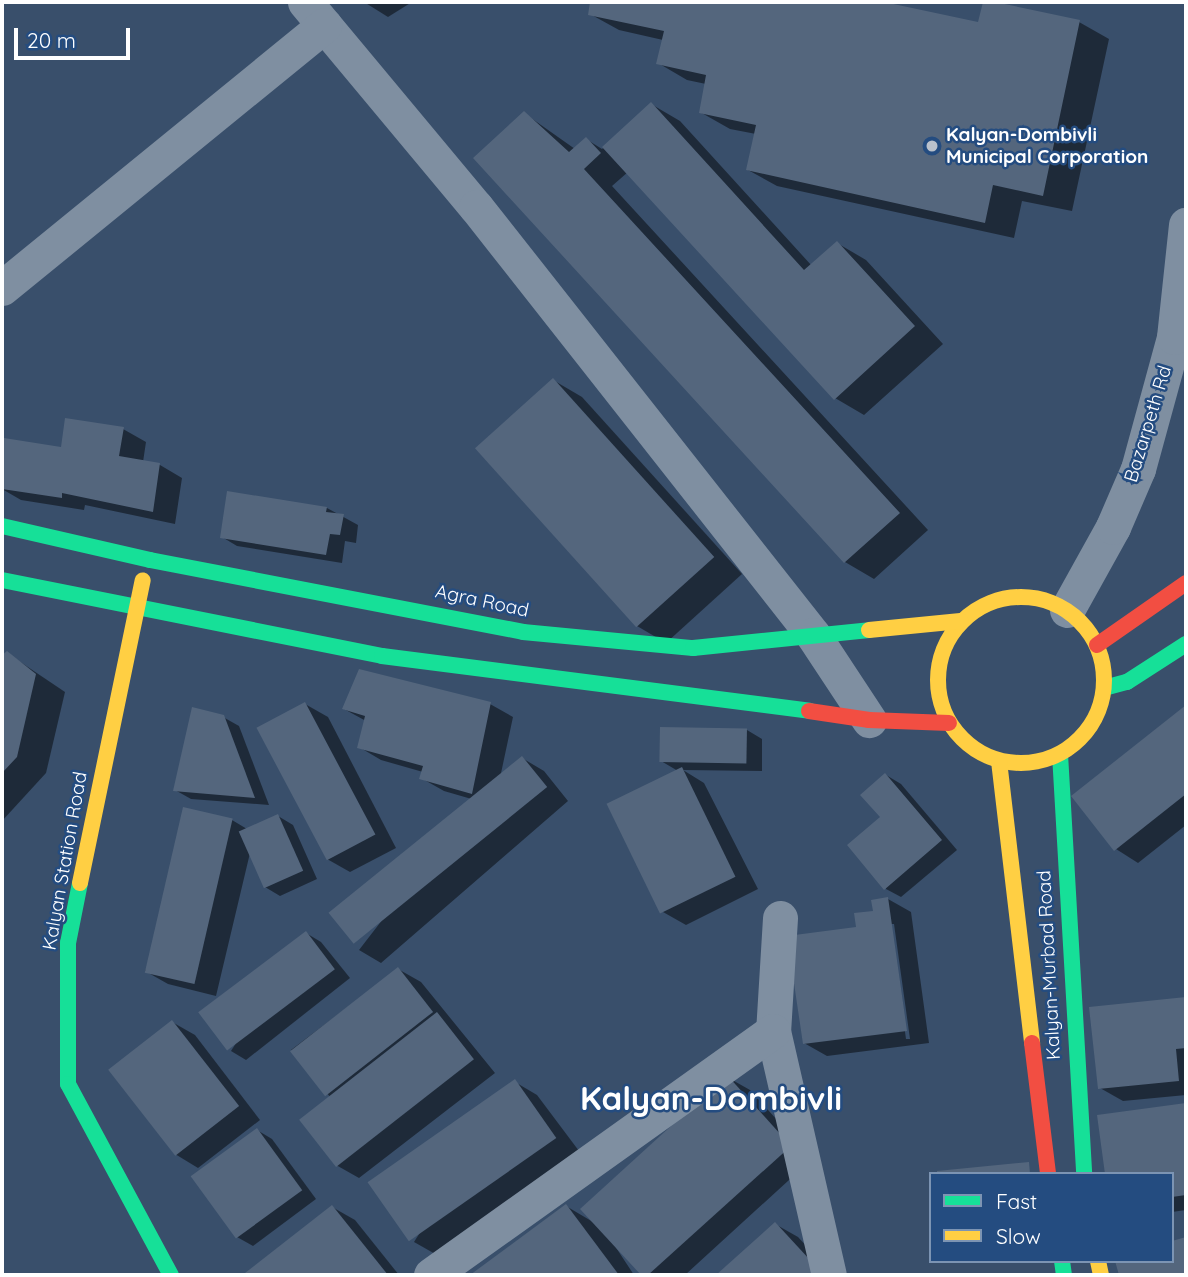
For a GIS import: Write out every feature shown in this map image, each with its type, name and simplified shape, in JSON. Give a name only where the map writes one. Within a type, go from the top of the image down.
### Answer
[{"type":"main road","name":"Agra Road","points":[[2,526],[150,560],[287,584],[523,632],[693,648],[961,621]]},
{"type":"main road","name":"Kalyan Station Road","points":[[150,560],[135,604],[68,943],[68,1084],[170,1275]]},
{"type":"main road","points":[[2,580],[135,604],[278,621],[382,656],[697,682],[869,720],[949,723]]},
{"type":"main road","points":[[1097,645],[1186,583]]},
{"type":"main road","points":[[278,621],[287,584]]},
{"type":"main road","points":[[1012,597],[1046,600],[1067,610],[1097,645],[1104,688],[1090,727],[1060,754],[1040,761],[999,761],[980,753],[949,723],[940,703],[939,661],[961,621],[979,607],[1012,597]]},
{"type":"main road","points":[[1104,688],[1127,682],[1186,644]]},
{"type":"main road","points":[[693,648],[697,682]]},
{"type":"main road","name":"Kalyan-Murbad Road","points":[[1060,754],[1084,1172]]},
{"type":"main road","name":"Kalyan-Murbad Road","points":[[999,761],[1048,1172]]},
{"type":"street","points":[[2,288],[314,13],[485,218],[813,635],[869,720]]},
{"type":"street","name":"Bazarpeth Rd","points":[[1067,610],[1113,527],[1138,469],[1174,337],[1186,225]]},
{"type":"street","points":[[780,918],[773,1031],[830,1275]]},
{"type":"street","points":[[430,1275],[773,1031]]},
{"type":"building","points":[[590,2],[884,2],[978,22],[983,2],[995,2],[1080,20],[1043,196],[993,185],[985,223],[746,170],[756,125],[699,113],[706,75],[656,64],[664,31],[588,15]]},
{"type":"building","points":[[651,102],[804,270],[837,241],[915,326],[834,400],[602,147]]},
{"type":"building","points":[[524,111],[569,152],[586,137],[601,153],[584,169],[900,513],[844,563],[473,158]]},
{"type":"building","points":[[553,378],[714,557],[636,627],[475,448]]},
{"type":"building","points":[[65,418],[124,427],[119,456],[160,463],[153,512],[62,493],[62,498],[2,489],[4,438],[61,447]]},
{"type":"building","points":[[227,491],[327,507],[326,512],[344,514],[340,535],[330,534],[326,555],[220,538]]},
{"type":"building","points":[[7,651],[36,674],[17,757],[2,773],[2,655]]},
{"type":"building","points":[[359,669],[491,702],[472,794],[419,779],[423,766],[357,748],[365,716],[342,709]]},
{"type":"building","points":[[305,702],[375,834],[327,860],[256,728]]},
{"type":"building","points":[[1186,705],[1186,794],[1114,851],[1071,796]]},
{"type":"building","points":[[192,707],[224,715],[255,798],[173,791]]},
{"type":"building","points":[[660,727],[747,729],[746,764],[659,762]]},
{"type":"building","points":[[522,756],[547,787],[354,944],[328,913]]},
{"type":"building","points":[[682,767],[735,877],[660,913],[607,804]]},
{"type":"building","points":[[885,773],[942,840],[884,890],[847,845],[880,817],[860,795]]},
{"type":"building","points":[[183,807],[233,818],[194,984],[145,973]]},
{"type":"building","points":[[278,814],[303,871],[264,888],[239,831]]},
{"type":"building","points":[[888,897],[907,1031],[803,1044],[787,936],[856,927],[854,913],[873,911],[871,900]]},
{"type":"building","points":[[306,931],[335,969],[227,1051],[198,1012]]},
{"type":"building","points":[[398,967],[433,1012],[325,1096],[290,1051]]},
{"type":"building","points":[[1186,997],[1186,1048],[1176,1049],[1179,1081],[1098,1089],[1089,1007]]},
{"type":"building","points":[[437,1012],[474,1059],[336,1167],[299,1120]]},
{"type":"building","points":[[172,1020],[239,1106],[175,1156],[108,1070]]},
{"type":"building","points":[[727,1075],[791,1146],[648,1275],[641,1275],[580,1209]]},
{"type":"building","points":[[515,1079],[556,1138],[409,1241],[368,1182]]},
{"type":"building","points":[[1186,1103],[1186,1195],[1174,1197],[1174,1172],[1105,1172],[1097,1115]]},
{"type":"building","points":[[257,1128],[302,1190],[236,1238],[191,1176]]},
{"type":"building","points":[[1029,1162],[1030,1172],[937,1172]]},
{"type":"building","points":[[566,1204],[619,1275],[470,1275]]},
{"type":"building","points":[[332,1205],[388,1275],[245,1273]]},
{"type":"building","points":[[775,1222],[822,1273],[716,1275]]},
{"type":"building","points":[[1186,1237],[1186,1275],[1119,1275],[1116,1263],[1174,1263],[1174,1240]]},
{"type":"traffic: fast","points":[[2,526],[150,560],[523,632],[693,648],[869,630]]},
{"type":"traffic: fast","points":[[2,580],[382,656],[809,711]]},
{"type":"traffic: fast","points":[[1104,688],[1127,682],[1186,644]]},
{"type":"traffic: fast","points":[[1060,754],[1084,1172]]},
{"type":"traffic: fast","points":[[80,883],[68,943],[68,1084],[171,1275]]},
{"type":"traffic: fast","points":[[1062,1263],[1064,1275]]},
{"type":"traffic: slow","points":[[80,883],[143,580]]},
{"type":"traffic: slow","points":[[1021,597],[1053,603],[1080,621],[1098,648],[1104,680],[1098,712],[1080,739],[1053,757],[1021,763],[989,757],[962,739],[944,712],[938,680],[944,648],[962,621],[989,603],[1021,597]]},
{"type":"traffic: slow","points":[[869,630],[961,621]]},
{"type":"traffic: slow","points":[[999,761],[1032,1043]]},
{"type":"traffic: slow","points":[[1098,1263],[1101,1275]]},
{"type":"traffic: jam","points":[[1097,645],[1186,583]]},
{"type":"traffic: jam","points":[[809,711],[869,720],[949,723]]},
{"type":"traffic: jam","points":[[1032,1043],[1048,1172]]},
{"type":"place","name":"Kalyan-Dombivli Municipal Corporation","points":[[932,146]]},
{"type":"district","name":"Kalyan-Dombivli","points":[[711,1098]]}]
